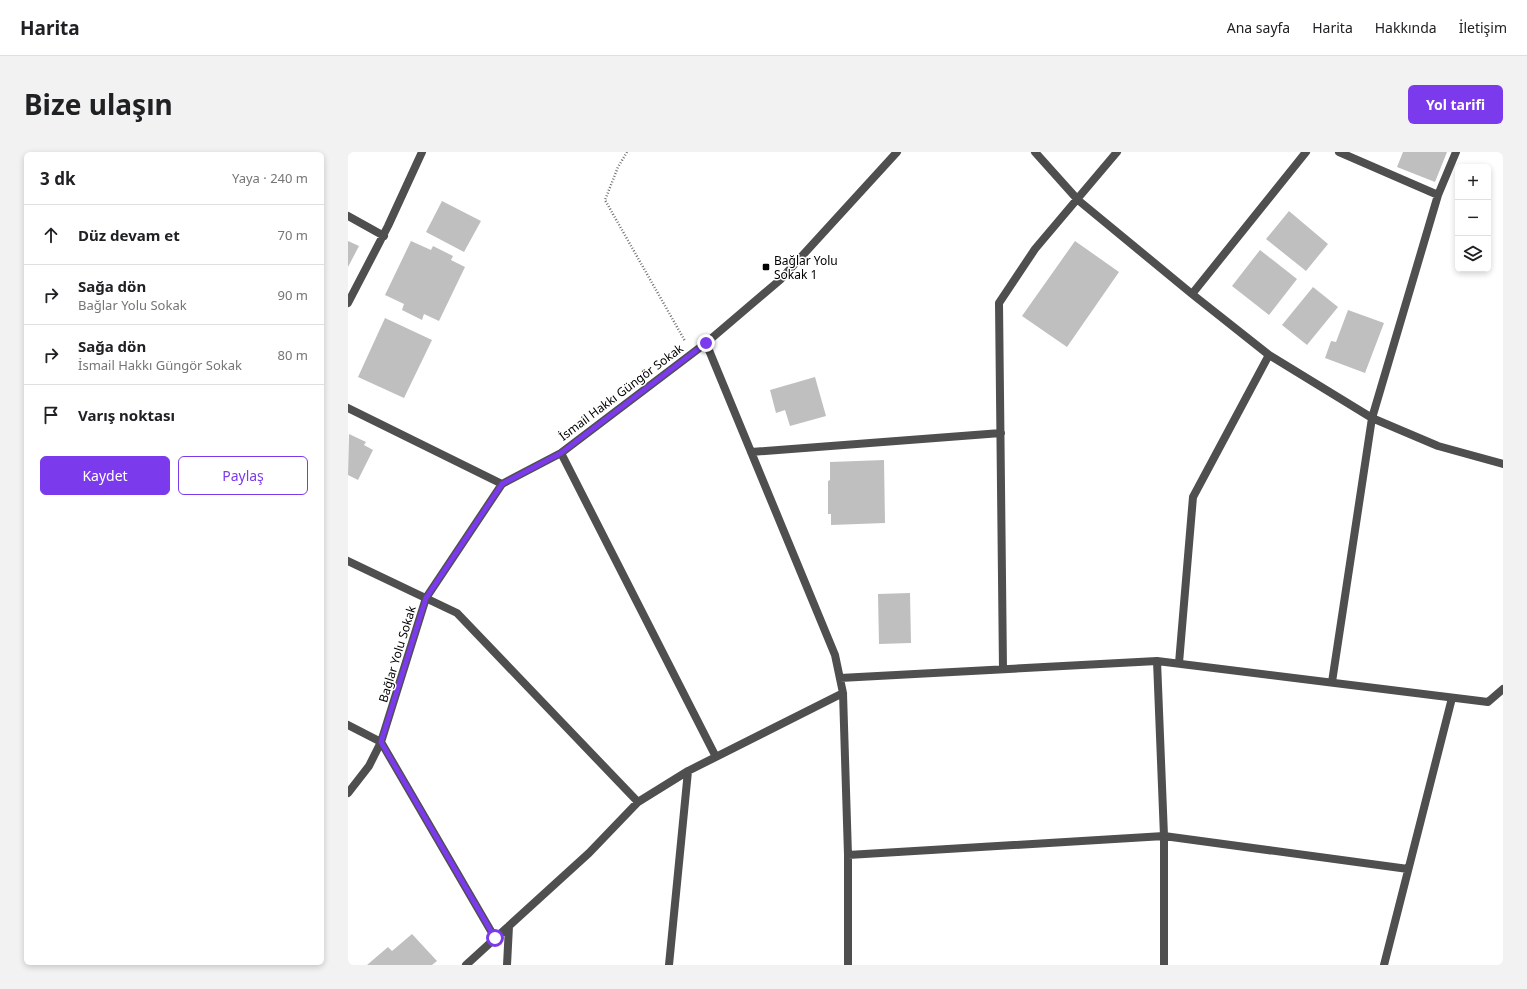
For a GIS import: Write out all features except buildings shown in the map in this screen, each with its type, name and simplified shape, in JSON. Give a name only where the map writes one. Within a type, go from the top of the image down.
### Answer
[{"type":"street","points":[[348,304],[384,236],[422,152]]},
{"type":"street","name":"İsmail Hakkı Güngör Sokak","points":[[502,484],[561,453],[706,343],[780,280],[897,152]]},
{"type":"street","points":[[1035,152],[1078,200],[1269,355],[1372,418],[1438,446],[1503,464]]},
{"type":"street","points":[[1003,669],[999,303],[1035,249],[1078,200],[1117,152]]},
{"type":"street","points":[[1192,294],[1306,152]]},
{"type":"street","points":[[1339,152],[1438,195]]},
{"type":"street","points":[[1332,682],[1372,418],[1438,195],[1456,152]]},
{"type":"street","points":[[348,216],[384,236]]},
{"type":"street","points":[[706,343],[835,655],[843,693],[848,855],[848,965]]},
{"type":"street","points":[[1179,663],[1193,497],[1269,355]]},
{"type":"street","points":[[348,408],[502,484]]},
{"type":"street","points":[[751,452],[1000,433]]},
{"type":"street","points":[[561,453],[716,757]]},
{"type":"street","name":"Bağlar Yolu Sokak","points":[[348,793],[369,766],[381,742],[426,598],[502,484]]},
{"type":"street","points":[[348,561],[457,613],[638,802]]},
{"type":"street","points":[[840,678],[1157,661],[1488,702],[1503,689]]},
{"type":"street","points":[[1157,661],[1164,836],[1164,965]]},
{"type":"street","points":[[466,965],[588,853],[638,802],[688,771],[744,741],[843,693]]},
{"type":"street","points":[[1384,965],[1452,698]]},
{"type":"street","points":[[348,725],[381,742],[495,938]]},
{"type":"street","points":[[669,965],[688,771]]},
{"type":"street","points":[[848,855],[1164,836],[1408,869]]},
{"type":"street","points":[[507,965],[509,926]]},
{"type":"path","points":[[628,152],[618,167],[605,200],[692,354]]},
{"type":"place","name":"Bağlar Yolu Sokak 1","points":[[766,267]]},
{"type":"route","points":[[495,938],[381,742],[391,715],[426,598],[502,484],[561,453],[706,343]]}]
